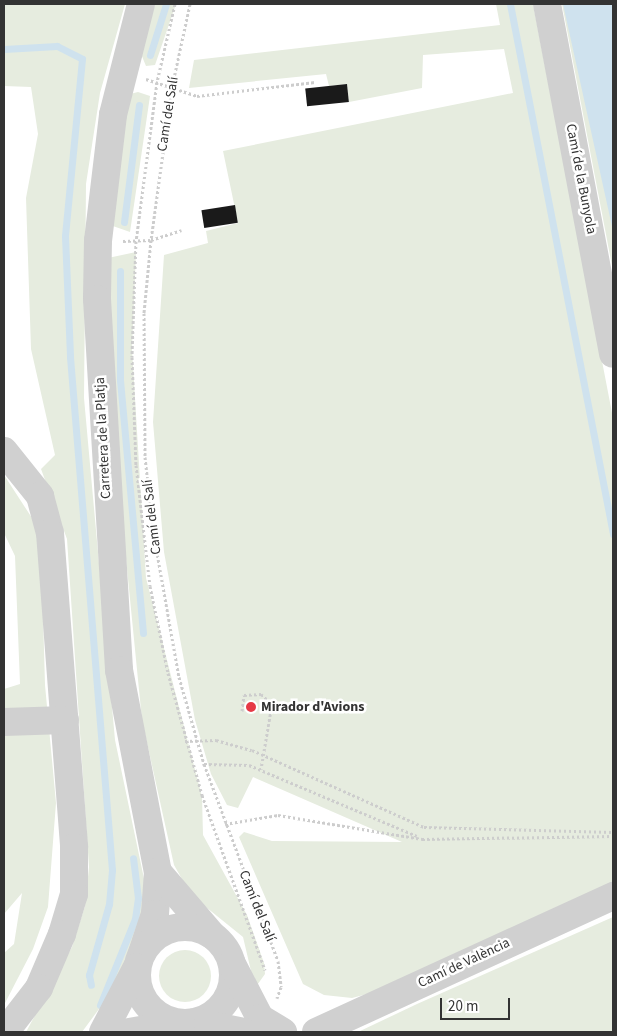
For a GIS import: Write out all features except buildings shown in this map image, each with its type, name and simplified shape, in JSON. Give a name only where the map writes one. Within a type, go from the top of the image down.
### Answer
[{"type":"street","name":"Carretera de la Platja","points":[[103,1032],[140,960],[154,914],[158,872],[118,670],[104,458],[98,240],[121,73],[140,4]]},
{"type":"street","name":"Camí de la Bunyola","points":[[547,4],[613,354]]},
{"type":"street","points":[[4,451],[40,496],[50,533],[65,720],[74,894],[39,988],[6,1032]]},
{"type":"street","points":[[4,722],[65,720]]},
{"type":"street","name":"Carretera de la Platja","points":[[158,872],[183,907],[215,938]]},
{"type":"street","name":"Camí de València","points":[[316,1032],[613,896]]},
{"type":"street","points":[[244,1032],[163,1018],[147,1005],[140,994],[140,960],[150,942],[175,928],[202,930],[215,938],[231,960],[257,1013],[283,1032]]},
{"type":"street","points":[[128,1032],[208,1018],[227,1000],[234,974],[231,960]]},
{"type":"path","points":[[175,4],[157,82],[136,241],[132,358],[136,464],[150,586],[185,741],[262,952],[266,974]]},
{"type":"path","name":"Camí del Salí","points":[[190,4],[172,87],[150,240],[144,313],[145,457],[169,630],[195,740],[280,966],[281,987],[275,1004]]},
{"type":"path","points":[[121,73],[157,82],[197,96],[315,82]]},
{"type":"path","points":[[98,240],[150,240],[182,230]]},
{"type":"path","points":[[242,711],[244,695],[262,694],[272,704],[265,756],[261,769]]},
{"type":"path","points":[[185,741],[216,740],[265,756],[424,827],[613,832]]},
{"type":"path","points":[[204,764],[222,762],[261,769],[422,839]]},
{"type":"path","points":[[225,824],[278,815],[422,839],[613,836]]},
{"type":"shaded area","points":[[4,4],[125,4],[100,93],[86,184],[84,398],[115,740],[147,893],[145,919],[113,990],[82,1032],[26,1032],[72,947],[85,906],[89,867],[67,539],[41,469],[55,455],[31,349],[26,198],[38,134],[31,87],[4,86]]},
{"type":"shaded area","points":[[155,4],[176,4],[155,65],[146,66],[141,54]]},
{"type":"shaded area","points":[[496,4],[533,4],[613,418],[613,892],[371,993],[352,998],[324,995],[303,984],[239,837],[244,832],[272,841],[402,842],[253,777],[238,808],[227,805],[211,774],[195,720],[164,552],[153,422],[164,255],[208,243],[206,231],[238,223],[223,151],[513,93],[504,49],[423,55],[422,88],[349,102],[347,84],[329,86],[326,74],[189,88],[194,60],[500,25]]},
{"type":"shaded area","points":[[562,4],[583,4],[613,146],[613,271]]},
{"type":"shaded area","points":[[138,92],[150,96],[130,232],[110,225],[119,145],[130,94]]},
{"type":"shaded area","points":[[136,252],[132,349],[146,578],[202,797],[203,835],[247,915],[264,963],[265,974],[255,988],[243,937],[191,895],[174,865],[142,720],[119,488],[108,258]]},
{"type":"shaded area","points":[[4,475],[32,518],[41,545],[45,685],[56,803],[48,907],[33,949],[4,1005],[4,953],[14,944],[22,893],[4,914],[4,689],[20,684],[15,556],[4,533]]},
{"type":"shaded area","points":[[613,917],[613,1032],[358,1032],[417,1004]]},
{"type":"shaded area","points":[[180,950],[190,950],[204,957],[211,971],[211,981],[204,995],[190,1002],[180,1002],[170,998],[163,991],[159,981],[159,971],[163,961],[170,954]]},
{"type":"water","points":[[563,4],[613,4],[613,231]]},
{"type":"waterway","points":[[150,55],[166,4]]},
{"type":"waterway","points":[[510,4],[613,534]]},
{"type":"waterway","points":[[4,49],[57,46],[82,59],[65,236],[70,357],[112,870],[109,904],[89,975],[91,985]]},
{"type":"waterway","points":[[124,222],[139,105]]},
{"type":"waterway","points":[[120,271],[120,380],[143,633]]},
{"type":"waterway","points":[[100,1005],[135,919],[138,898],[133,858]]},
{"type":"place","name":"Mirador d'Avions","points":[[251,707]]}]
